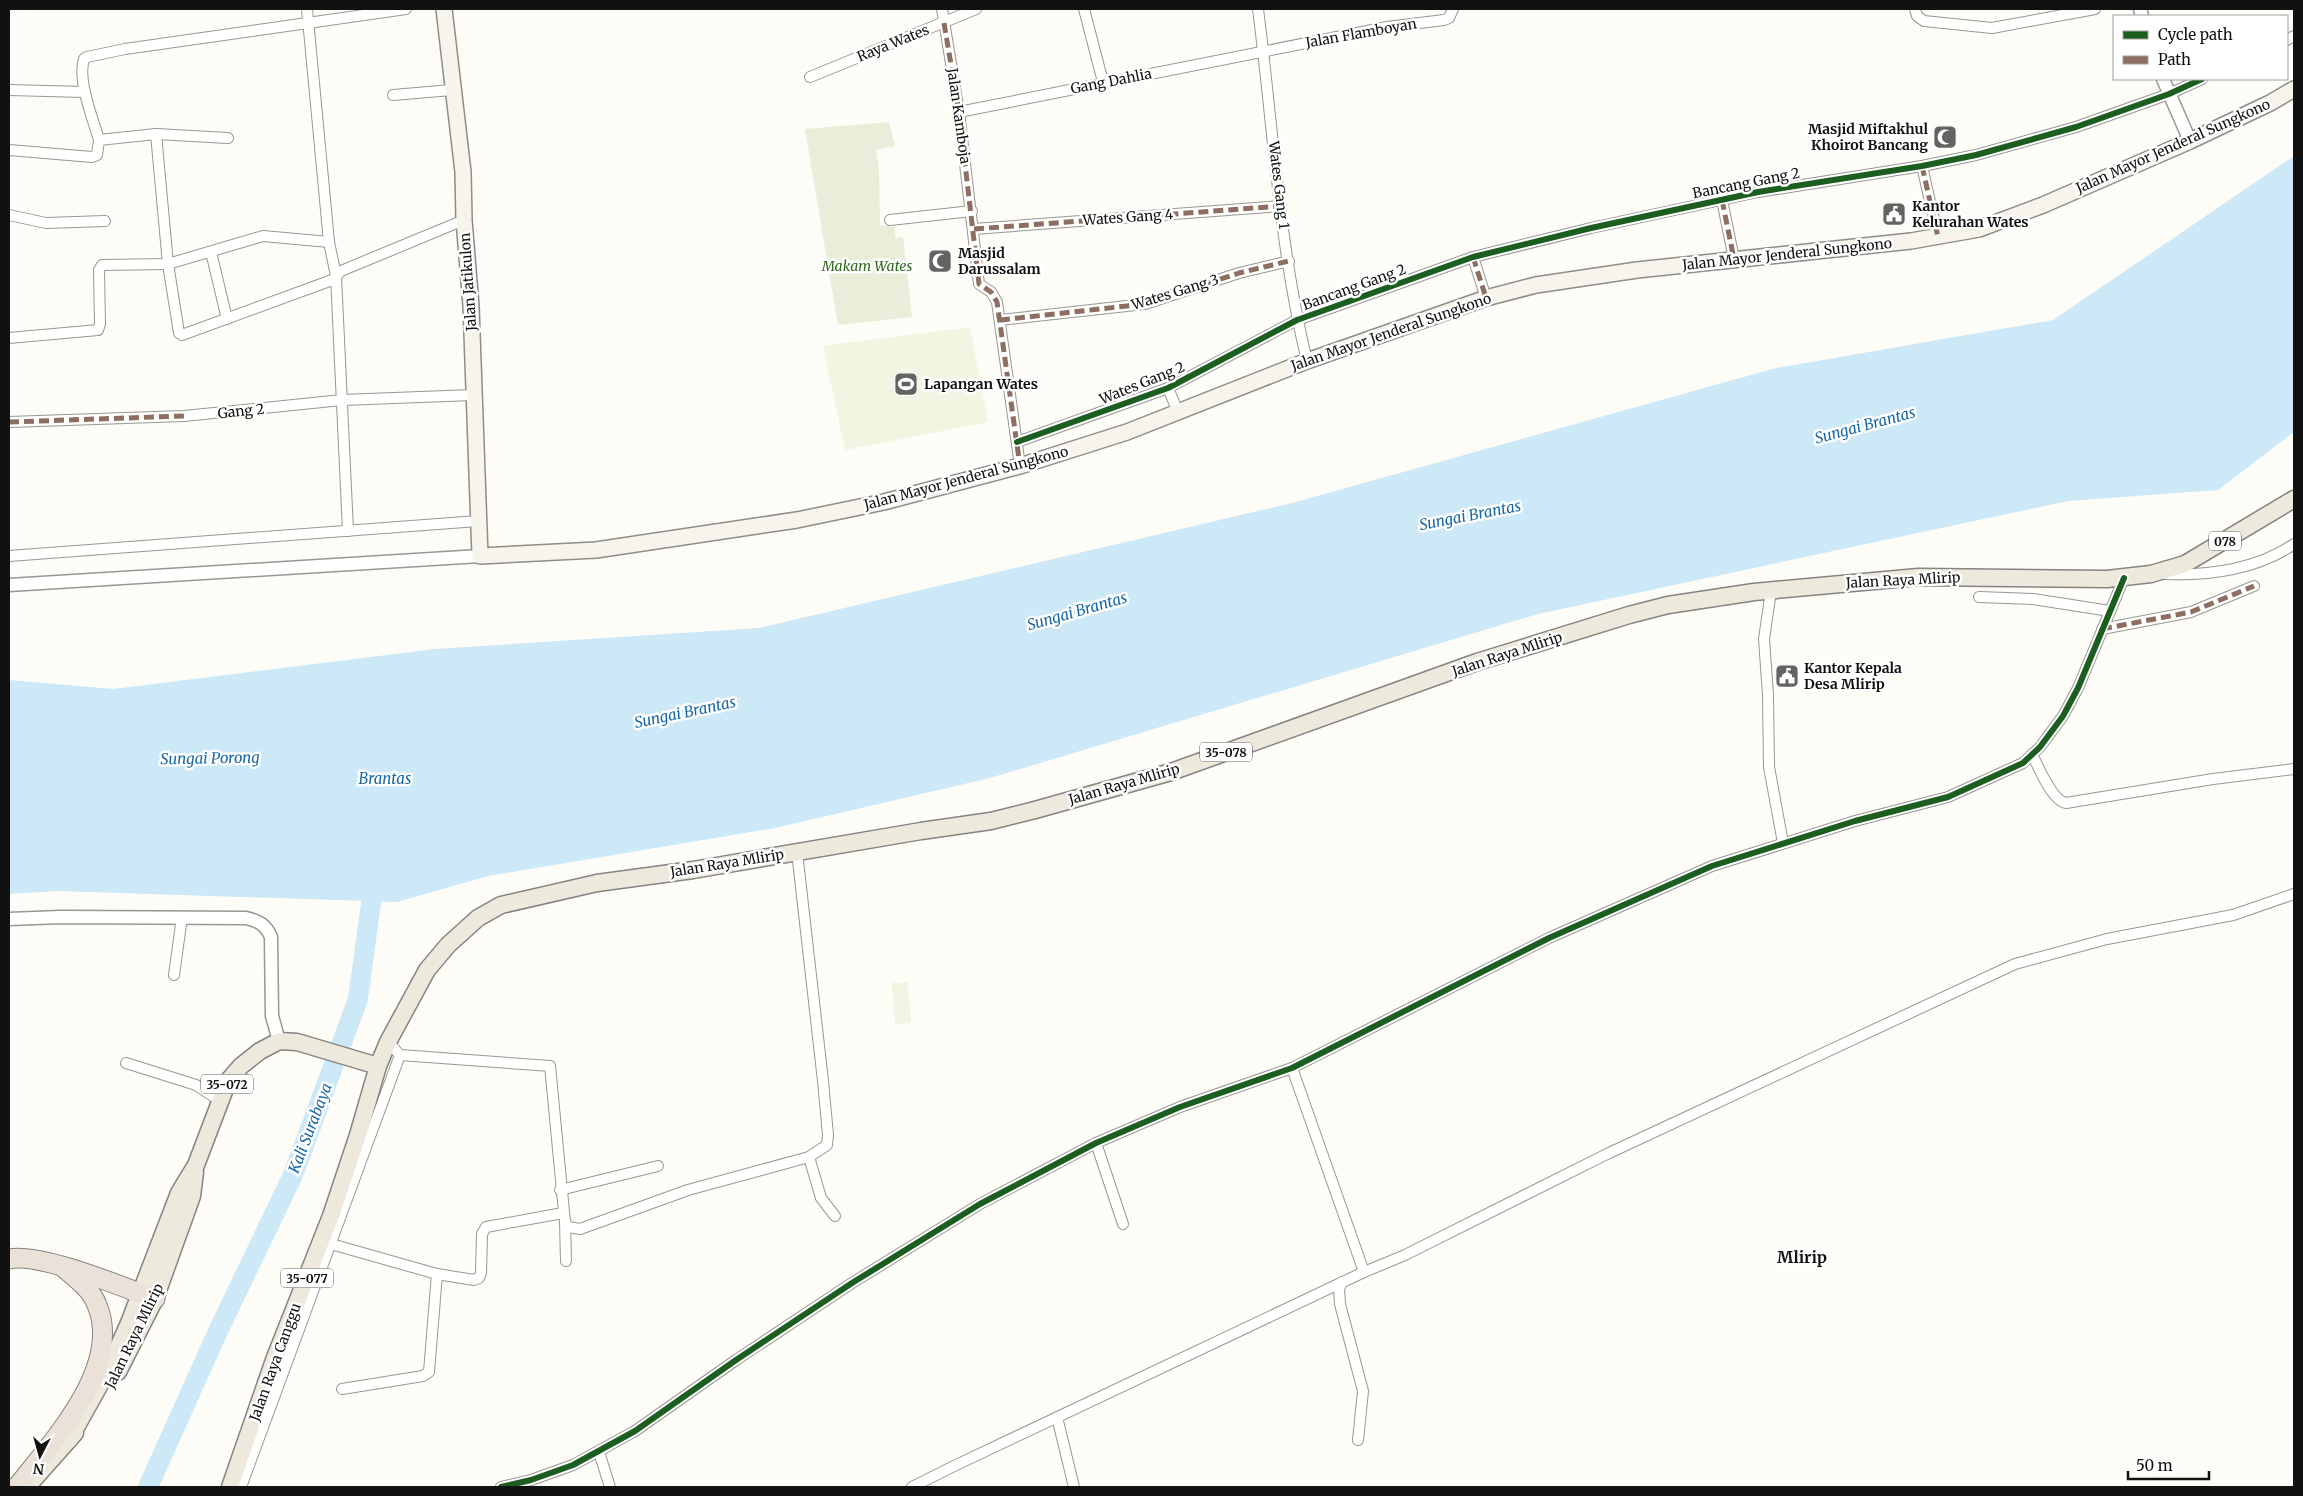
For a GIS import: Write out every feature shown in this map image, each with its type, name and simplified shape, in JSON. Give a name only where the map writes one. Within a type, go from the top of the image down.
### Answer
[{"type":"highway","points":[[9,1259],[33,1258],[148,1296]]},
{"type":"highway","points":[[17,1487],[80,1402],[93,1376],[100,1353],[102,1324],[97,1304],[86,1286],[64,1268]]},
{"type":"main road","name":"Jalan Jatikulon","points":[[444,9],[463,172],[464,220],[471,306],[480,556]]},
{"type":"main road","name":"Jalan Mayor Jenderal Sungkono","points":[[480,556],[596,550],[788,521],[884,502],[1020,466],[1127,432],[1307,361],[1486,298],[1536,285],[1628,271],[1938,237],[1979,230],[2043,206],[2190,141],[2270,103],[2294,88]]},
{"type":"main road","name":"Jalan Raya Mlirip","points":[[378,1066],[388,1042],[427,970],[448,944],[478,918],[501,905],[597,883],[991,821],[1035,810],[1171,772],[1477,662],[1629,615],[1668,605],[1770,591],[1918,577],[2124,578],[2151,574],[2185,564],[2294,499]]},
{"type":"main road","name":"Jalan Raya Mlirip","points":[[27,1487],[96,1408],[117,1373],[192,1196],[196,1165],[228,1080],[241,1066],[260,1051],[279,1041]]},
{"type":"main road","points":[[279,1041],[297,1042],[378,1066]]},
{"type":"main road","name":"Jalan Raya Canggu","points":[[230,1487],[274,1360],[331,1216],[358,1135],[378,1066]]},
{"type":"street","points":[[306,9],[329,242],[335,278],[348,531]]},
{"type":"street","points":[[9,150],[92,157],[96,155],[99,140],[85,92],[82,66],[84,59],[87,57],[125,49],[406,9]]},
{"type":"street","name":"Jalan Kamboja","points":[[942,9],[959,112],[980,284],[991,292],[997,302],[1020,466]]},
{"type":"street","name":"Raya Wates","points":[[810,77],[976,9]]},
{"type":"street","points":[[1084,9],[1103,82]]},
{"type":"street","name":"Wates Gang 1","points":[[1258,9],[1281,206],[1297,320],[1307,361]]},
{"type":"street","name":"Jalan Flamboyan","points":[[1263,50],[1387,26],[1444,20],[1449,18],[1452,9]]},
{"type":"street","points":[[1915,9],[1920,20],[1952,26],[1992,28],[2095,9]]},
{"type":"street","name":"Gang Dahlia","points":[[959,112],[1263,50]]},
{"type":"street","points":[[2163,80],[2190,141]]},
{"type":"street","name":"Bancang Gang 2","points":[[1297,320],[1473,256],[1758,192],[1922,166],[1976,155],[2076,126],[2169,94],[2200,80]]},
{"type":"street","points":[[9,90],[85,92]]},
{"type":"street","points":[[393,95],[452,90]]},
{"type":"street","points":[[99,140],[156,134],[228,138]]},
{"type":"street","points":[[156,134],[168,264],[180,334],[227,319],[335,278],[341,271],[464,220]]},
{"type":"street","points":[[1922,166],[1938,237]]},
{"type":"street","points":[[1722,200],[1734,260]]},
{"type":"street","name":"Wates Gang 4","points":[[974,229],[1281,206]]},
{"type":"street","points":[[890,220],[972,211]]},
{"type":"street","points":[[9,215],[46,223],[105,221]]},
{"type":"street","points":[[9,338],[95,331],[100,324],[100,266],[168,264],[263,236],[329,242]]},
{"type":"street","points":[[211,252],[227,319]]},
{"type":"street","points":[[1473,256],[1486,298]]},
{"type":"street","name":"Wates Gang 3","points":[[1000,320],[1145,304],[1239,273],[1289,261]]},
{"type":"street","name":"Wates Gang 2","points":[[1016,442],[1168,388],[1297,320]]},
{"type":"street","points":[[1168,388],[1178,412]]},
{"type":"street","name":"Gang 2","points":[[9,422],[184,416],[342,400],[473,395]]},
{"type":"street","points":[[9,556],[478,521]]},
{"type":"street","points":[[2151,574],[2212,573],[2253,564],[2294,544]]},
{"type":"street","points":[[9,585],[480,556]]},
{"type":"street","points":[[501,1487],[552,1473],[600,1452],[636,1431],[736,1360],[852,1283],[980,1204],[1096,1144],[1180,1107],[1292,1068],[1549,938],[1712,866],[1783,843],[1948,797],[2023,763],[2040,747],[2063,716],[2078,688],[2124,578]]},
{"type":"street","points":[[2102,629],[2191,612],[2254,586]]},
{"type":"street","points":[[1770,591],[1764,639],[1768,695],[1769,767],[1783,843]]},
{"type":"street","points":[[1979,597],[2033,599],[2110,611]]},
{"type":"street","points":[[2032,754],[2054,794],[2059,801],[2066,803],[2204,780],[2294,769]]},
{"type":"street","points":[[564,1218],[568,1227],[580,1228],[688,1190],[809,1157],[824,1149],[828,1135],[797,852]]},
{"type":"street","points":[[912,1487],[924,1484],[1057,1417],[1342,1282],[1406,1255],[1607,1154],[2015,964],[2107,939],[2233,915],[2294,894]]},
{"type":"street","points":[[9,919],[60,916],[246,918],[263,924],[268,929],[271,937],[272,1016],[279,1041]]},
{"type":"street","points":[[174,975],[182,918]]},
{"type":"street","points":[[388,1042],[400,1055],[550,1065],[564,1218],[566,1261]]},
{"type":"street","points":[[241,1487],[400,1055]]},
{"type":"street","points":[[126,1063],[196,1085],[219,1100]]},
{"type":"street","points":[[1292,1068],[1364,1272]]},
{"type":"street","points":[[1096,1144],[1123,1224]]},
{"type":"street","points":[[809,1157],[821,1198],[835,1216]]},
{"type":"street","points":[[560,1190],[658,1166]]},
{"type":"street","points":[[331,1244],[437,1274],[474,1280],[479,1278],[482,1234],[489,1225],[564,1218]]},
{"type":"street","points":[[342,1389],[427,1375],[431,1369],[437,1274]]},
{"type":"street","points":[[1342,1282],[1339,1289],[1340,1304],[1363,1391],[1358,1440]]},
{"type":"street","points":[[1057,1417],[1074,1487]]},
{"type":"street","points":[[600,1452],[610,1487]]},
{"type":"green space","name":"Makam Wates","points":[[889,122],[895,146],[876,150],[879,169],[880,225],[895,227],[895,238],[903,237],[912,317],[838,325],[805,129]]},
{"type":"green space","name":"Lapangan Wates","points":[[970,327],[988,422],[845,450],[823,346]]},
{"type":"green space","points":[[908,982],[911,1023],[895,1024],[892,983]]},
{"type":"water","name":"Brantas","points":[[2294,156],[2294,432],[2218,490],[2068,501],[1538,614],[990,778],[775,828],[488,876],[397,902],[58,891],[9,894],[9,680],[113,689],[435,649],[759,628],[1292,503],[1776,368],[2053,320]]},
{"type":"waterway","name":"Kali Surabaya","points":[[148,1487],[219,1329],[293,1175],[358,999],[375,874]]},
{"type":"marked path","points":[[944,23],[959,112],[979,284],[991,292],[997,302],[1020,466]]},
{"type":"marked path","points":[[1922,166],[1938,237]]},
{"type":"marked path","points":[[1722,200],[1734,259]]},
{"type":"marked path","points":[[974,229],[1281,206]]},
{"type":"marked path","points":[[1473,257],[1486,298]]},
{"type":"marked path","points":[[1000,320],[1145,304],[1239,273],[1289,261]]},
{"type":"marked path","points":[[9,422],[184,416]]},
{"type":"marked path","points":[[2102,629],[2191,612],[2254,586]]},
{"type":"cycle path","points":[[1017,442],[1168,388],[1297,320],[1473,257],[1591,228],[1758,192],[1922,166],[1976,155],[2076,127],[2169,94],[2200,80]]},
{"type":"cycle path","points":[[501,1487],[531,1480],[573,1465],[635,1431],[736,1360],[852,1283],[980,1204],[1096,1143],[1180,1107],[1292,1068],[1549,938],[1712,866],[1855,821],[1948,797],[2023,763],[2040,747],[2063,716],[2078,688],[2124,578]]},
{"type":"place","name":"Masjid Miftakhul Khoirot Bancang","points":[[1945,137]]},
{"type":"place","name":"Kantor Kelurahan Wates","points":[[1894,214]]},
{"type":"place","name":"Masjid Darussalam","points":[[940,261]]},
{"type":"place","name":"Lapangan Wates","points":[[906,384]]},
{"type":"place","name":"Kantor Kepala Desa Mlirip","points":[[1787,676]]},
{"type":"district","name":"Mlirip","points":[[1802,1257]]},
{"type":"water label","name":"Sungai Brantas","points":[[1865,425]]},
{"type":"water label","name":"Sungai Brantas","points":[[1470,515]]},
{"type":"water label","name":"Sungai Brantas","points":[[1077,611]]},
{"type":"water label","name":"Sungai Brantas","points":[[685,712]]},
{"type":"water label","name":"Sungai Porong","points":[[210,758]]}]
